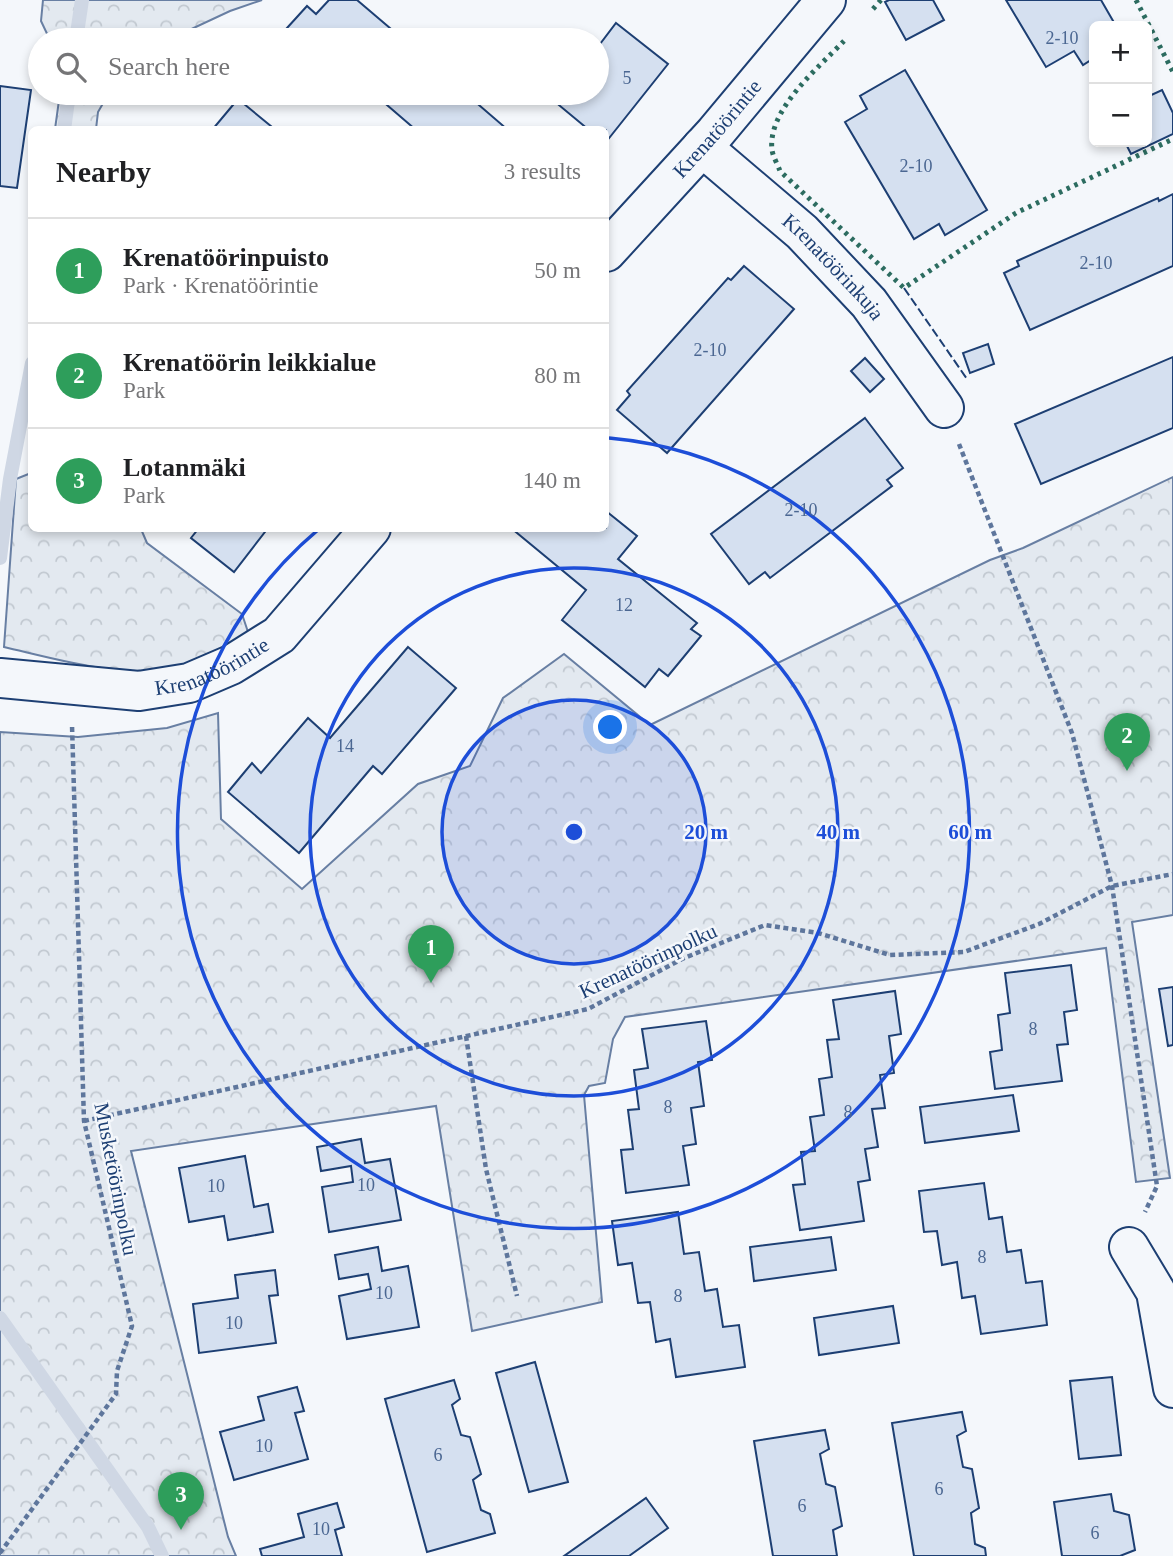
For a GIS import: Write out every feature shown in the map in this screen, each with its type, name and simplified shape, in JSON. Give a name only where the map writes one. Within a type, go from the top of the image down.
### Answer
[{"type":"street","name":"Krenatöörintie","points":[[609,249],[702,147],[826,0]]},
{"type":"street","name":"Krenatöörinkuja","points":[[702,147],[802,232],[859,293],[944,408]]},
{"type":"street","name":"Krenatöörintie","points":[[0,677],[139,691],[190,683],[231,664],[279,635],[369,532]]},
{"type":"street","points":[[1129,1247],[1156,1292],[1173,1388]]},
{"type":"path","points":[[944,408],[1072,733],[1112,886],[1157,1186]]},
{"type":"path","name":"Musketöörinpolku","points":[[0,1553],[116,1394],[117,1371],[132,1326],[84,1121],[71,685]]},
{"type":"path","name":"Krenatöörinpolku","points":[[84,1121],[588,1009],[682,959],[765,925],[818,933],[890,955],[964,952],[1039,924],[1112,886],[1173,874]]},
{"type":"path","points":[[466,1036],[485,1169],[517,1296]]},
{"type":"green space","points":[[43,0],[262,0],[194,28],[44,28],[41,21]]},
{"type":"green space","points":[[58,105],[102,105],[96,126],[55,126]]},
{"type":"green space","points":[[28,474],[28,532],[142,532],[147,543],[242,614],[249,635],[202,661],[164,671],[142,672],[95,667],[4,647],[16,479]]},
{"type":"green space","points":[[1173,477],[1173,915],[1132,922],[1170,1178],[1136,1182],[1106,948],[625,1017],[613,1039],[605,1083],[589,1086],[584,1095],[602,1302],[472,1331],[436,1106],[131,1151],[228,1537],[236,1556],[0,1556],[0,732],[78,737],[167,728],[218,713],[221,819],[302,889],[418,784],[470,766],[503,698],[564,654],[650,725],[990,560],[1023,548]]},
{"type":"building","points":[[329,0],[357,0],[390,28],[287,28],[307,6],[316,14]]},
{"type":"building","points":[[933,0],[944,20],[906,40],[885,2]]},
{"type":"building","points":[[1006,0],[1101,0],[1113,21],[1089,21],[1089,61],[1083,65],[1074,51],[1046,67]]},
{"type":"building","points":[[616,23],[668,64],[609,138],[609,126],[584,126],[559,105],[609,105],[609,32]]},
{"type":"building","points":[[905,70],[987,210],[945,235],[939,224],[914,239],[845,122],[867,109],[860,96]]},
{"type":"building","points":[[0,86],[28,90],[29,105],[17,188],[0,186]]},
{"type":"building","points":[[1162,90],[1173,113],[1173,134],[1152,144],[1152,95]]},
{"type":"building","points":[[233,105],[245,105],[271,126],[215,126]]},
{"type":"building","points":[[387,105],[479,105],[503,126],[411,126]]},
{"type":"building","points":[[1128,147],[1146,147],[1131,154]]},
{"type":"building","points":[[1173,194],[1173,266],[1030,330],[1004,273],[1019,266],[1017,261],[1158,198],[1159,201]]},
{"type":"building","points":[[744,266],[794,309],[667,453],[617,410],[630,395],[627,391],[728,278],[731,280]]},
{"type":"building","points":[[988,344],[994,364],[970,373],[963,353]]},
{"type":"building","points":[[1173,357],[1173,428],[1041,484],[1015,424]]},
{"type":"building","points":[[865,358],[884,379],[870,392],[851,371]]},
{"type":"building","points":[[865,418],[903,468],[887,480],[892,486],[770,578],[765,572],[749,584],[711,534]]},
{"type":"building","points":[[609,513],[637,536],[618,559],[697,623],[691,629],[701,636],[668,676],[659,669],[645,687],[562,620],[586,590],[516,532],[609,532]]},
{"type":"building","points":[[196,532],[265,532],[234,572],[191,538]]},
{"type":"building","points":[[408,647],[456,688],[382,774],[373,766],[299,853],[228,792],[252,763],[261,773],[308,718],[330,738]]},
{"type":"building","points":[[1071,965],[1077,1010],[1064,1012],[1068,1044],[1057,1045],[1062,1081],[995,1089],[990,1052],[1002,1050],[998,1015],[1010,1013],[1005,973]]},
{"type":"building","points":[[1173,987],[1173,1045],[1168,1046],[1159,989]]},
{"type":"building","points":[[895,991],[901,1034],[889,1036],[894,1073],[880,1075],[885,1108],[872,1109],[878,1147],[865,1149],[870,1180],[858,1182],[864,1221],[800,1230],[793,1185],[805,1184],[801,1152],[815,1151],[810,1117],[824,1115],[819,1079],[832,1077],[827,1040],[839,1039],[833,1000]]},
{"type":"building","points":[[706,1021],[712,1060],[698,1062],[704,1106],[691,1108],[696,1144],[683,1146],[689,1185],[626,1193],[621,1150],[633,1149],[628,1110],[639,1109],[634,1070],[648,1068],[642,1029]]},
{"type":"building","points":[[1013,1095],[1019,1131],[925,1143],[920,1107]]},
{"type":"building","points":[[361,1139],[365,1163],[390,1159],[401,1220],[329,1232],[322,1187],[353,1182],[351,1166],[321,1171],[317,1147]]},
{"type":"building","points":[[245,1156],[254,1207],[268,1204],[273,1232],[228,1240],[224,1216],[189,1222],[179,1168]]},
{"type":"building","points":[[984,1183],[989,1219],[1002,1217],[1007,1252],[1021,1250],[1026,1283],[1042,1281],[1047,1325],[981,1334],[975,1296],[962,1298],[957,1262],[942,1265],[937,1231],[924,1232],[919,1191]]},
{"type":"building","points":[[678,1212],[684,1254],[699,1252],[705,1291],[717,1289],[723,1327],[739,1325],[745,1367],[676,1377],[670,1339],[656,1342],[650,1302],[638,1303],[632,1263],[618,1265],[612,1221]]},
{"type":"building","points":[[831,1237],[836,1270],[754,1281],[750,1247]]},
{"type":"building","points":[[378,1247],[382,1271],[408,1266],[419,1327],[347,1339],[339,1296],[371,1289],[368,1274],[339,1279],[335,1255]]},
{"type":"building","points":[[275,1270],[278,1295],[269,1296],[276,1343],[199,1353],[193,1304],[238,1298],[235,1275]]},
{"type":"building","points":[[893,1306],[899,1343],[819,1355],[814,1318]]},
{"type":"building","points":[[535,1362],[568,1482],[529,1492],[496,1373]]},
{"type":"building","points":[[1112,1377],[1121,1455],[1079,1459],[1070,1381]]},
{"type":"building","points":[[454,1380],[460,1399],[452,1405],[461,1435],[470,1437],[481,1474],[473,1480],[481,1510],[490,1514],[495,1533],[427,1552],[385,1399]]},
{"type":"building","points":[[297,1387],[304,1411],[295,1413],[308,1459],[234,1480],[220,1432],[264,1420],[258,1397]]},
{"type":"building","points":[[962,1412],[966,1431],[957,1436],[963,1467],[972,1469],[979,1508],[971,1513],[975,1544],[985,1548],[986,1556],[914,1556],[892,1423]]},
{"type":"building","points":[[825,1430],[829,1449],[820,1454],[826,1484],[835,1487],[842,1526],[833,1530],[837,1556],[773,1556],[754,1441]]},
{"type":"building","points":[[1111,1494],[1114,1511],[1129,1515],[1135,1550],[1120,1556],[1062,1556],[1054,1502]]},
{"type":"building","points":[[646,1498],[668,1528],[629,1556],[564,1556]]},
{"type":"building","points":[[337,1503],[344,1527],[335,1530],[342,1556],[262,1556],[260,1549],[304,1537],[298,1514]]},
{"type":"waterway","points":[[78,28],[82,0]]},
{"type":"waterway","points":[[65,126],[67,105]]},
{"type":"waterway","points":[[0,558],[10,479],[28,384]]},
{"type":"waterway","points":[[0,1318],[148,1527],[162,1556]]},
{"type":"hedge","points":[[873,9],[881,0]]},
{"type":"hedge","points":[[1136,0],[1173,72]]},
{"type":"hedge","points":[[844,41],[809,76],[786,105],[773,135],[772,150],[780,171],[904,288],[1016,213],[1173,139]]},
{"type":"fence","points":[[904,288],[967,379]]},
{"type":"place","name":"Krenatöörin leikkialue","points":[[1127,771]]},
{"type":"place","name":"Krenatöörinpuisto","points":[[431,983]]},
{"type":"place","name":"Lotanmäki","points":[[181,1530]]}]
